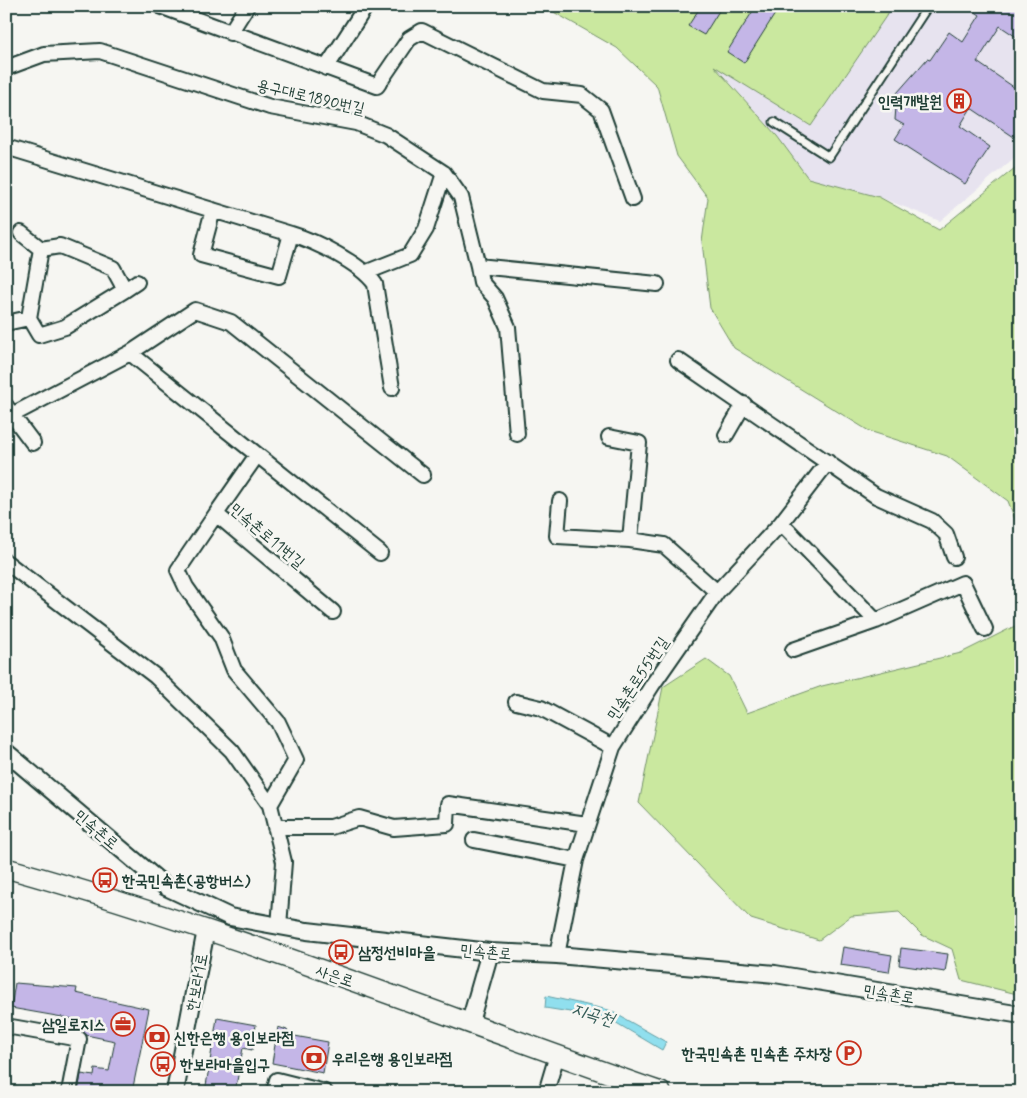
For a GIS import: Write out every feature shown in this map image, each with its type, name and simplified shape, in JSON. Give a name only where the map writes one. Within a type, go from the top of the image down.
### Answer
[{"type":"main road","name":"사은로","points":[[6,868],[88,891],[206,930],[470,1022],[661,1092]]},
{"type":"street","points":[[160,6],[377,86],[409,39],[422,31],[543,91],[582,95],[601,110],[633,199]]},
{"type":"street","points":[[230,33],[247,6]]},
{"type":"street","points":[[326,68],[366,6]]},
{"type":"street","name":"용구대로1890번길","points":[[6,68],[44,54],[100,51],[270,107],[356,123],[386,135],[444,173],[461,197],[481,282],[495,298],[508,327],[517,434]]},
{"type":"street","points":[[6,147],[304,238],[367,272],[375,284],[392,388]]},
{"type":"street","points":[[367,272],[410,255],[426,229],[444,173]]},
{"type":"street","points":[[213,210],[201,255],[279,276],[291,234]]},
{"type":"street","points":[[21,232],[41,249],[60,246],[114,268],[131,286],[65,327],[39,335],[29,318],[41,249]]},
{"type":"street","points":[[478,266],[657,284]]},
{"type":"street","points":[[33,443],[9,411],[130,353],[195,310],[231,322],[422,475]]},
{"type":"street","points":[[6,323],[29,318]]},
{"type":"street","points":[[130,353],[380,552]]},
{"type":"street","points":[[678,360],[876,496],[932,521],[946,534],[954,557]]},
{"type":"street","points":[[726,435],[744,404]]},
{"type":"street","points":[[609,438],[639,443],[630,540]]},
{"type":"street","points":[[216,514],[257,455]]},
{"type":"street","name":"민속촌로55번길","points":[[557,955],[576,860],[613,747],[652,684],[717,592],[780,523],[828,462]]},
{"type":"street","points":[[560,500],[557,536],[630,540],[664,545],[717,592]]},
{"type":"street","name":"민속촌로11번길","points":[[270,805],[296,760],[291,746],[278,722],[234,670],[221,637],[186,588],[178,570],[216,514],[333,612]]},
{"type":"street","points":[[780,523],[876,621]]},
{"type":"street","points":[[6,562],[155,676],[232,751],[270,805],[284,862],[280,926]]},
{"type":"street","points":[[793,650],[876,621],[963,583],[985,629]]},
{"type":"street","points":[[516,702],[541,708],[613,747]]},
{"type":"street","name":"민속촌로","points":[[6,752],[166,887],[230,917],[280,926],[490,952],[557,955],[776,974],[1021,1015]]},
{"type":"street","points":[[275,827],[331,827],[359,818],[394,828],[447,824],[448,804],[587,824]]},
{"type":"street","points":[[474,840],[576,860]]},
{"type":"street","name":"한보라1로","points":[[175,1092],[206,930]]},
{"type":"street","points":[[470,1022],[490,952]]},
{"type":"street","points":[[6,1026],[79,1039],[69,1092]]},
{"type":"street","points":[[546,1092],[557,1055]]},
{"type":"street","points":[[274,1092],[277,1080],[325,1092]]},
{"type":"lane","points":[[774,122],[829,157],[928,6]]},
{"type":"shaded area","points":[[662,6],[1021,6],[1021,152],[940,221],[879,197],[808,178],[777,136]]},
{"type":"green space","points":[[543,6],[893,6],[811,126],[714,66],[777,136],[808,178],[879,197],[939,230],[1021,163],[1021,535],[1008,501],[947,456],[869,431],[734,348],[710,308],[702,242],[708,198],[677,156],[657,86],[617,48]]},
{"type":"green space","points":[[1021,623],[1021,995],[961,980],[952,949],[922,935],[899,912],[851,916],[819,940],[751,919],[639,803],[663,687],[706,659],[729,676],[747,713],[822,686],[961,653]]},
{"type":"water","name":"지곡천","points":[[546,996],[609,1010],[666,1042],[662,1050],[608,1018],[545,1008]]},
{"type":"building","points":[[701,6],[722,6],[704,35],[688,26]]},
{"type":"building","points":[[756,6],[780,6],[744,63],[727,52]]},
{"type":"building","name":"인력개발원","points":[[966,6],[1021,6],[1021,40],[1000,26],[977,62],[1021,92],[1021,128],[1014,137],[971,108],[960,126],[990,147],[965,184],[895,139],[904,125],[895,120],[897,93],[927,59],[930,60],[949,32],[963,42],[980,15]]},
{"type":"building","points":[[843,947],[892,955],[889,972],[840,965]]},
{"type":"building","points":[[901,948],[948,954],[945,972],[899,965]]},
{"type":"building","points":[[15,983],[77,988],[76,993],[149,1009],[132,1092],[78,1092],[81,1074],[94,1076],[95,1069],[109,1071],[115,1041],[86,1035],[83,1032],[85,1021],[11,1008]]},
{"type":"building","points":[[217,1018],[256,1025],[252,1050],[243,1048],[235,1092],[205,1092]]},
{"type":"building","points":[[278,1027],[287,1030],[289,1035],[328,1042],[323,1073],[272,1063]]},
{"type":"place","name":"인력개발원","points":[[959,101]]},
{"type":"place","name":"한국민속촌(공항버스)","points":[[105,880]]},
{"type":"place","name":"삼정선비마을","points":[[341,952]]},
{"type":"place","name":"삼일로지스","points":[[123,1024]]},
{"type":"place","name":"신한은행 용인보라점","points":[[157,1037]]},
{"type":"place","name":"한국민속촌 민속촌 주차장","points":[[849,1053]]},
{"type":"place","name":"우리은행 용인보라점","points":[[314,1058]]},
{"type":"place","name":"한보라마을입구","points":[[163,1064]]}]
